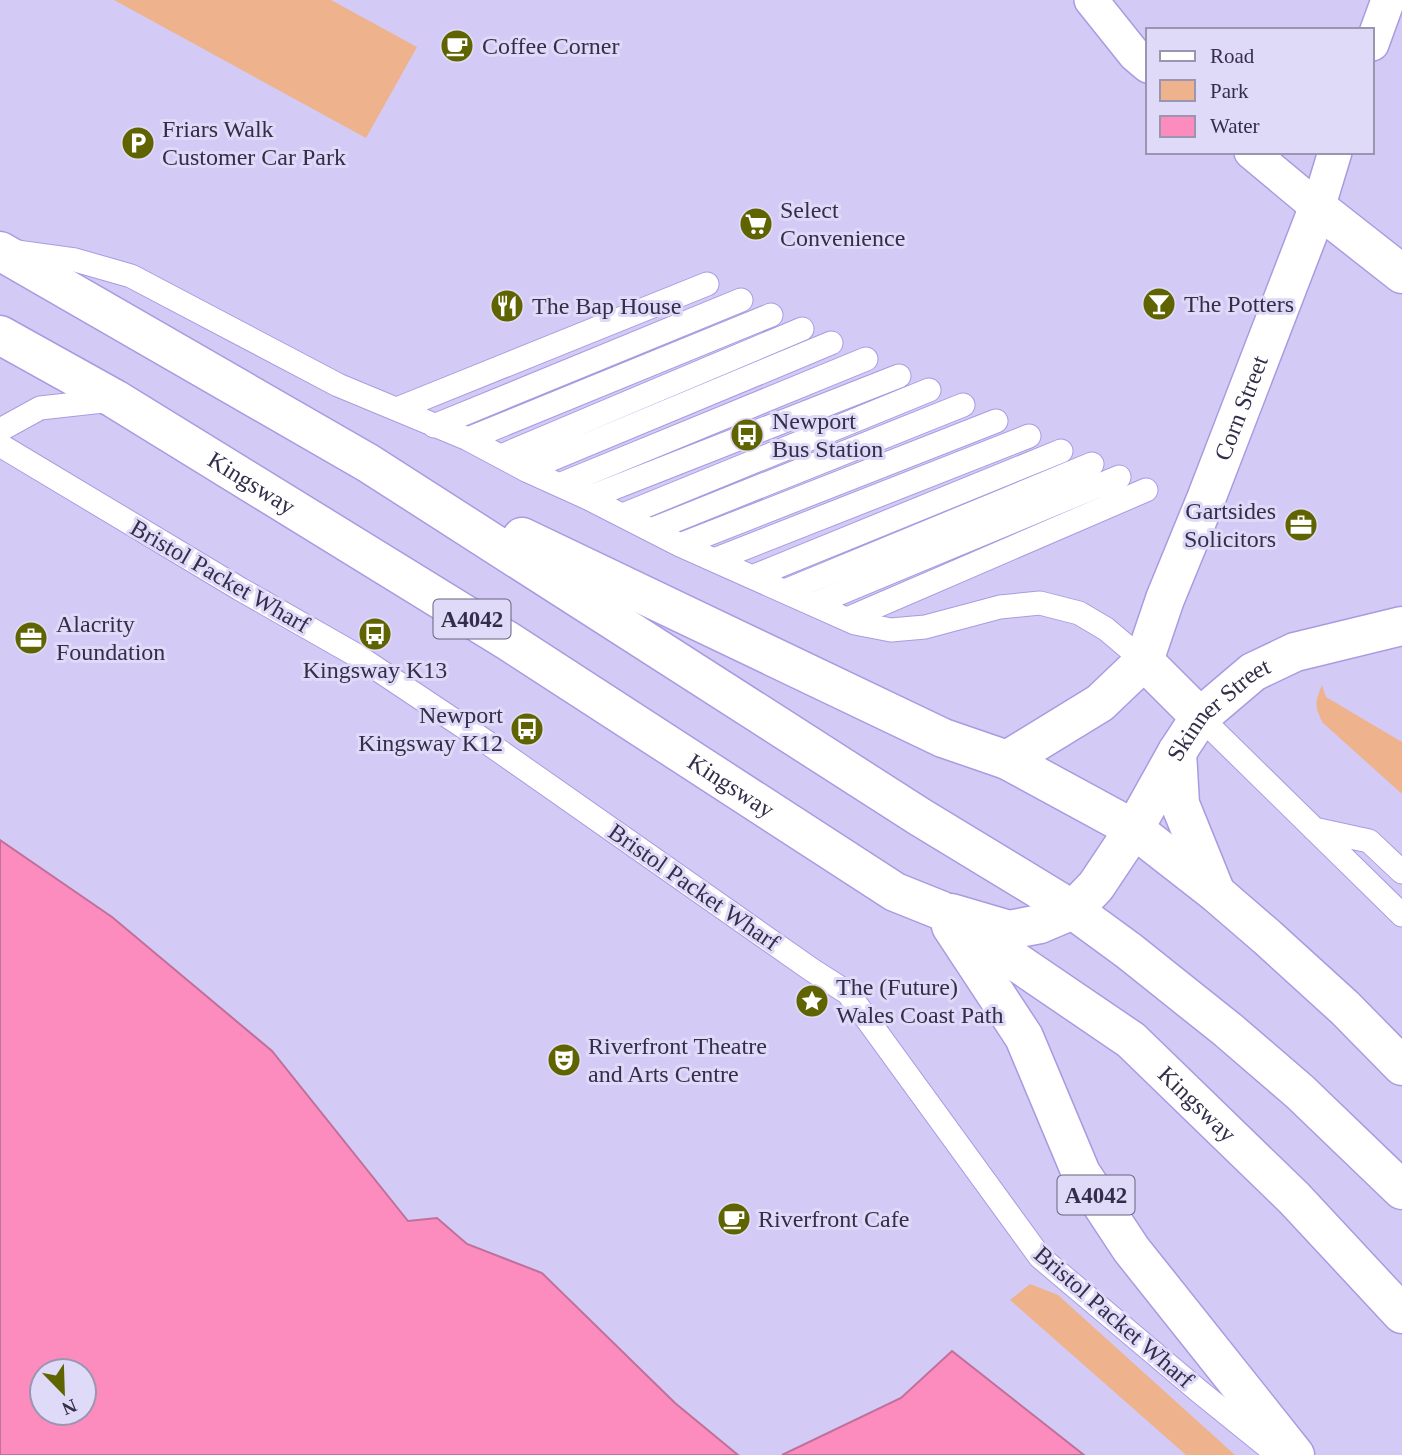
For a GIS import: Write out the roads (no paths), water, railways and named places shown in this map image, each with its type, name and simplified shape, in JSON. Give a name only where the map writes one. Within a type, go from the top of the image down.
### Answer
[{"type":"main road","points":[[1318,208],[1402,274]]},
{"type":"main road","name":"Corn Street","points":[[1007,760],[1100,703],[1144,661],[1165,599],[1318,208]]},
{"type":"main road","points":[[0,251],[368,463],[920,817],[1073,910],[1228,1030],[1300,1092],[1402,1191]]},
{"type":"main road","name":"Kingsway","points":[[0,335],[115,399],[508,641],[895,892],[940,910],[1131,1040],[1294,1198],[1402,1314]]},
{"type":"main road","points":[[368,463],[943,738],[1007,760],[1134,828],[1267,936],[1345,1008],[1402,1066]]},
{"type":"main road","name":"Skinner Street","points":[[1216,892],[1180,804],[1177,752],[1200,717],[1253,672],[1296,652],[1402,626]]},
{"type":"main road","points":[[1144,661],[1200,717]]},
{"type":"main road","points":[[940,910],[1009,930],[1040,924],[1073,910],[1096,886],[1134,828],[1177,752]]},
{"type":"main road","name":"A4042","points":[[940,910],[1024,1037],[1081,1172],[1102,1205],[1131,1249],[1295,1455]]},
{"type":"street","points":[[1091,0],[1135,55],[1146,63]]},
{"type":"street","points":[[1374,40],[1392,6]]},
{"type":"street","points":[[1253,154],[1318,208]]},
{"type":"street","name":"Corn Street","points":[[1318,208],[1334,154]]},
{"type":"lane","points":[[0,251],[75,260],[131,276],[338,385],[468,439],[680,545],[855,622],[891,630],[925,628],[1000,607],[1040,604],[1079,614],[1106,629],[1144,661]]},
{"type":"lane","points":[[397,409],[706,284]]},
{"type":"lane","points":[[434,426],[741,300]]},
{"type":"lane","points":[[468,439],[772,315]]},
{"type":"lane","points":[[501,456],[802,329]]},
{"type":"lane","points":[[526,470],[831,343]]},
{"type":"lane","points":[[559,485],[866,359]]},
{"type":"lane","points":[[588,498],[899,376]]},
{"type":"lane","points":[[623,515],[929,390]]},
{"type":"lane","points":[[0,430],[40,408],[115,399]]},
{"type":"lane","points":[[651,530],[963,405]]},
{"type":"lane","points":[[680,545],[996,421]]},
{"type":"lane","points":[[714,560],[1029,436]]},
{"type":"lane","name":"Bristol Packet Wharf","points":[[0,445],[271,607],[356,654],[848,993],[1040,1257],[1278,1455]]},
{"type":"lane","points":[[752,577],[1061,451]]},
{"type":"lane","points":[[785,592],[1092,464]]},
{"type":"lane","points":[[814,604],[1119,477]]},
{"type":"lane","points":[[847,619],[1146,490]]},
{"type":"lane","points":[[1200,717],[1402,915]]},
{"type":"lane","points":[[1314,829],[1369,841],[1402,872]]},
{"type":"water","points":[[0,840],[112,917],[272,1051],[408,1221],[437,1218],[467,1244],[542,1273],[675,1403],[738,1455],[0,1455]]},
{"type":"water","points":[[952,1351],[1084,1455],[782,1455],[901,1398]]},
{"type":"place","name":"Coffee Corner","points":[[457,46]]},
{"type":"place","name":"Friars Walk Customer Car Park","points":[[138,143]]},
{"type":"place","name":"Select Convenience","points":[[756,224]]},
{"type":"place","name":"The Potters","points":[[1159,304]]},
{"type":"place","name":"The Bap House","points":[[507,306]]},
{"type":"place","name":"Newport Bus Station","points":[[747,435]]},
{"type":"place","name":"Gartsides Solicitors","points":[[1301,525]]},
{"type":"place","name":"Kingsway K13","points":[[375,634]]},
{"type":"place","name":"Alacrity Foundation","points":[[31,638]]},
{"type":"place","name":"Newport Kingsway K12","points":[[527,729]]},
{"type":"place","name":"The (Future) Wales Coast Path","points":[[812,1001]]},
{"type":"place","name":"Riverfront Theatre and Arts Centre","points":[[564,1060]]},
{"type":"place","name":"Riverfront Cafe","points":[[734,1219]]}]
